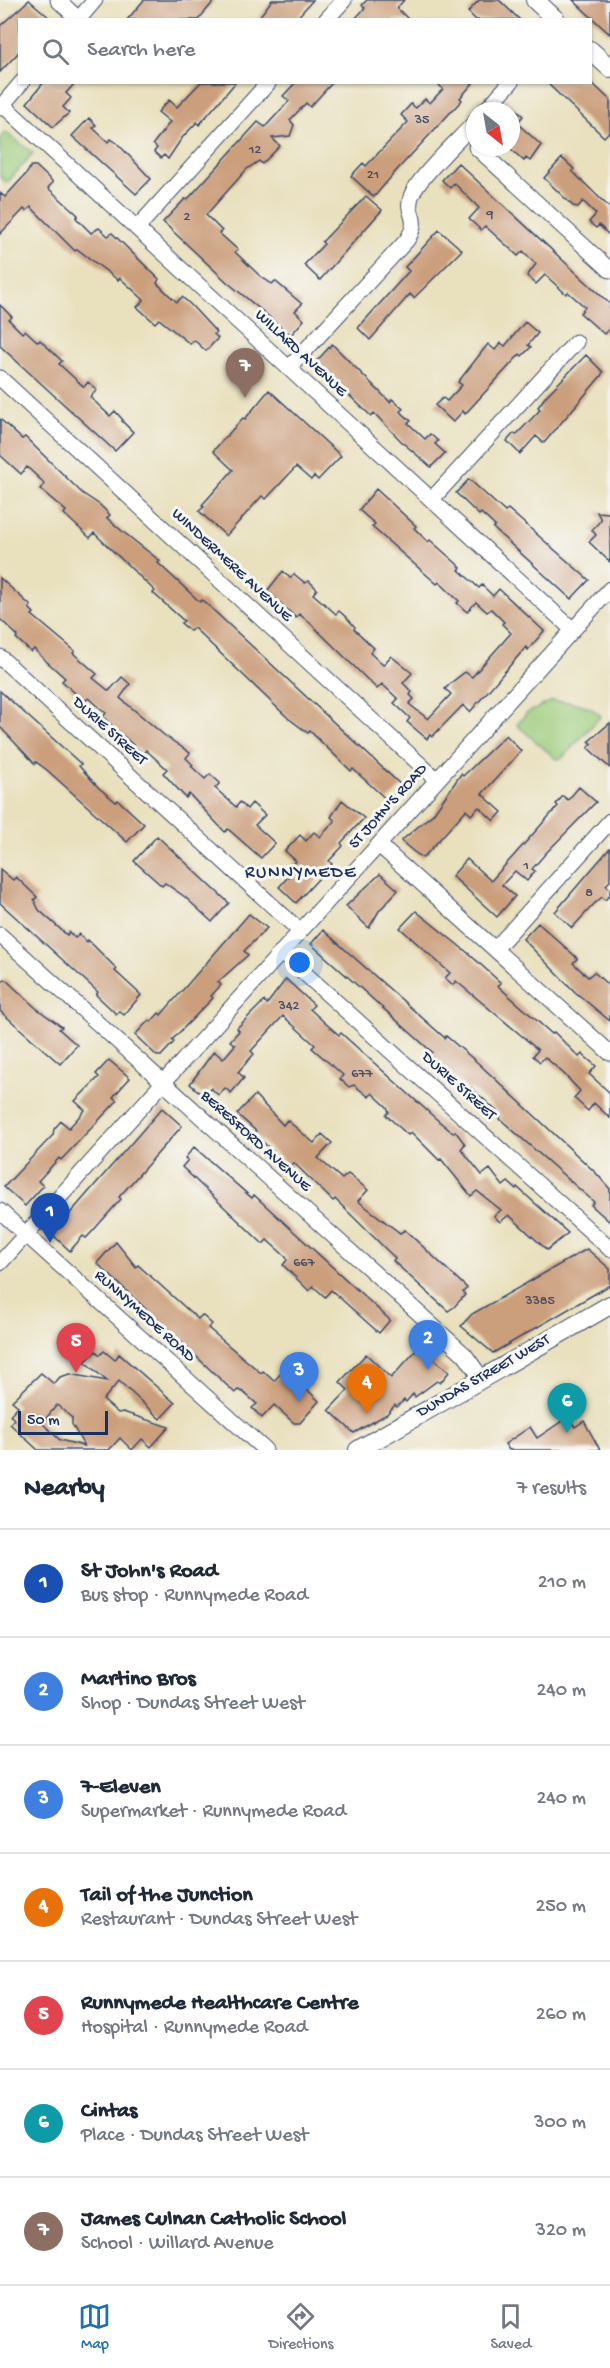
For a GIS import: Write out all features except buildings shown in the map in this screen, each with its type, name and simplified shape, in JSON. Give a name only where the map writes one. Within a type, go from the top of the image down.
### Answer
[{"type":"main road","points":[[535,0],[554,18]]},
{"type":"main road","points":[[592,51],[610,68]]},
{"type":"main road","name":"DUNDAS STREET WEST","points":[[358,1450],[610,1305]]},
{"type":"street","points":[[58,0],[77,18]]},
{"type":"street","points":[[79,18],[95,0]]},
{"type":"street","points":[[328,18],[344,0]]},
{"type":"street","points":[[1,106],[20,84]]},
{"type":"street","points":[[137,228],[267,84]]},
{"type":"street","points":[[493,102],[509,84]]},
{"type":"street","name":"WILLARD AVENUE","points":[[1,106],[290,368],[573,630]]},
{"type":"street","points":[[290,368],[407,240],[414,228],[415,219],[410,209],[414,189],[466,148]]},
{"type":"street","points":[[486,156],[610,270]]},
{"type":"street","points":[[432,499],[576,342]]},
{"type":"street","name":"WINDERMERE AVENUE","points":[[0,378],[437,780]]},
{"type":"street","name":"ST JOHN'S ROAD","points":[[0,1263],[610,589]]},
{"type":"street","name":"DURIE STREET","points":[[0,657],[300,932]]},
{"type":"street","points":[[496,948],[610,821]]},
{"type":"street","points":[[379,844],[610,1052]]},
{"type":"street","name":"BERESFORD AVENUE","points":[[0,934],[465,1355],[483,1379]]},
{"type":"street","name":"DURIE STREET","points":[[281,952],[610,1249]]},
{"type":"street","name":"RUNNYMEDE ROAD","points":[[0,1211],[265,1450]]},
{"type":"green space","points":[[5,132],[33,153],[7,183],[0,177],[0,138]]},
{"type":"green space","points":[[552,701],[584,705],[601,716],[562,758],[556,759],[517,725],[527,713]]},
{"type":"place","name":"James Culnan Catholic School","points":[[245,398]]},
{"type":"place","name":"St John's Road","points":[[50,1243]]},
{"type":"place","name":"Martino Bros","points":[[428,1370]]},
{"type":"place","name":"Runnymede Healthcare Centre","points":[[76,1373]]},
{"type":"place","name":"7-Eleven","points":[[299,1402]]},
{"type":"place","name":"Tail of the Junction","points":[[367,1414]]},
{"type":"place","name":"Cintas","points":[[567,1433]]},
{"type":"district","name":"RUNNYMEDE","points":[[301,873]]}]
